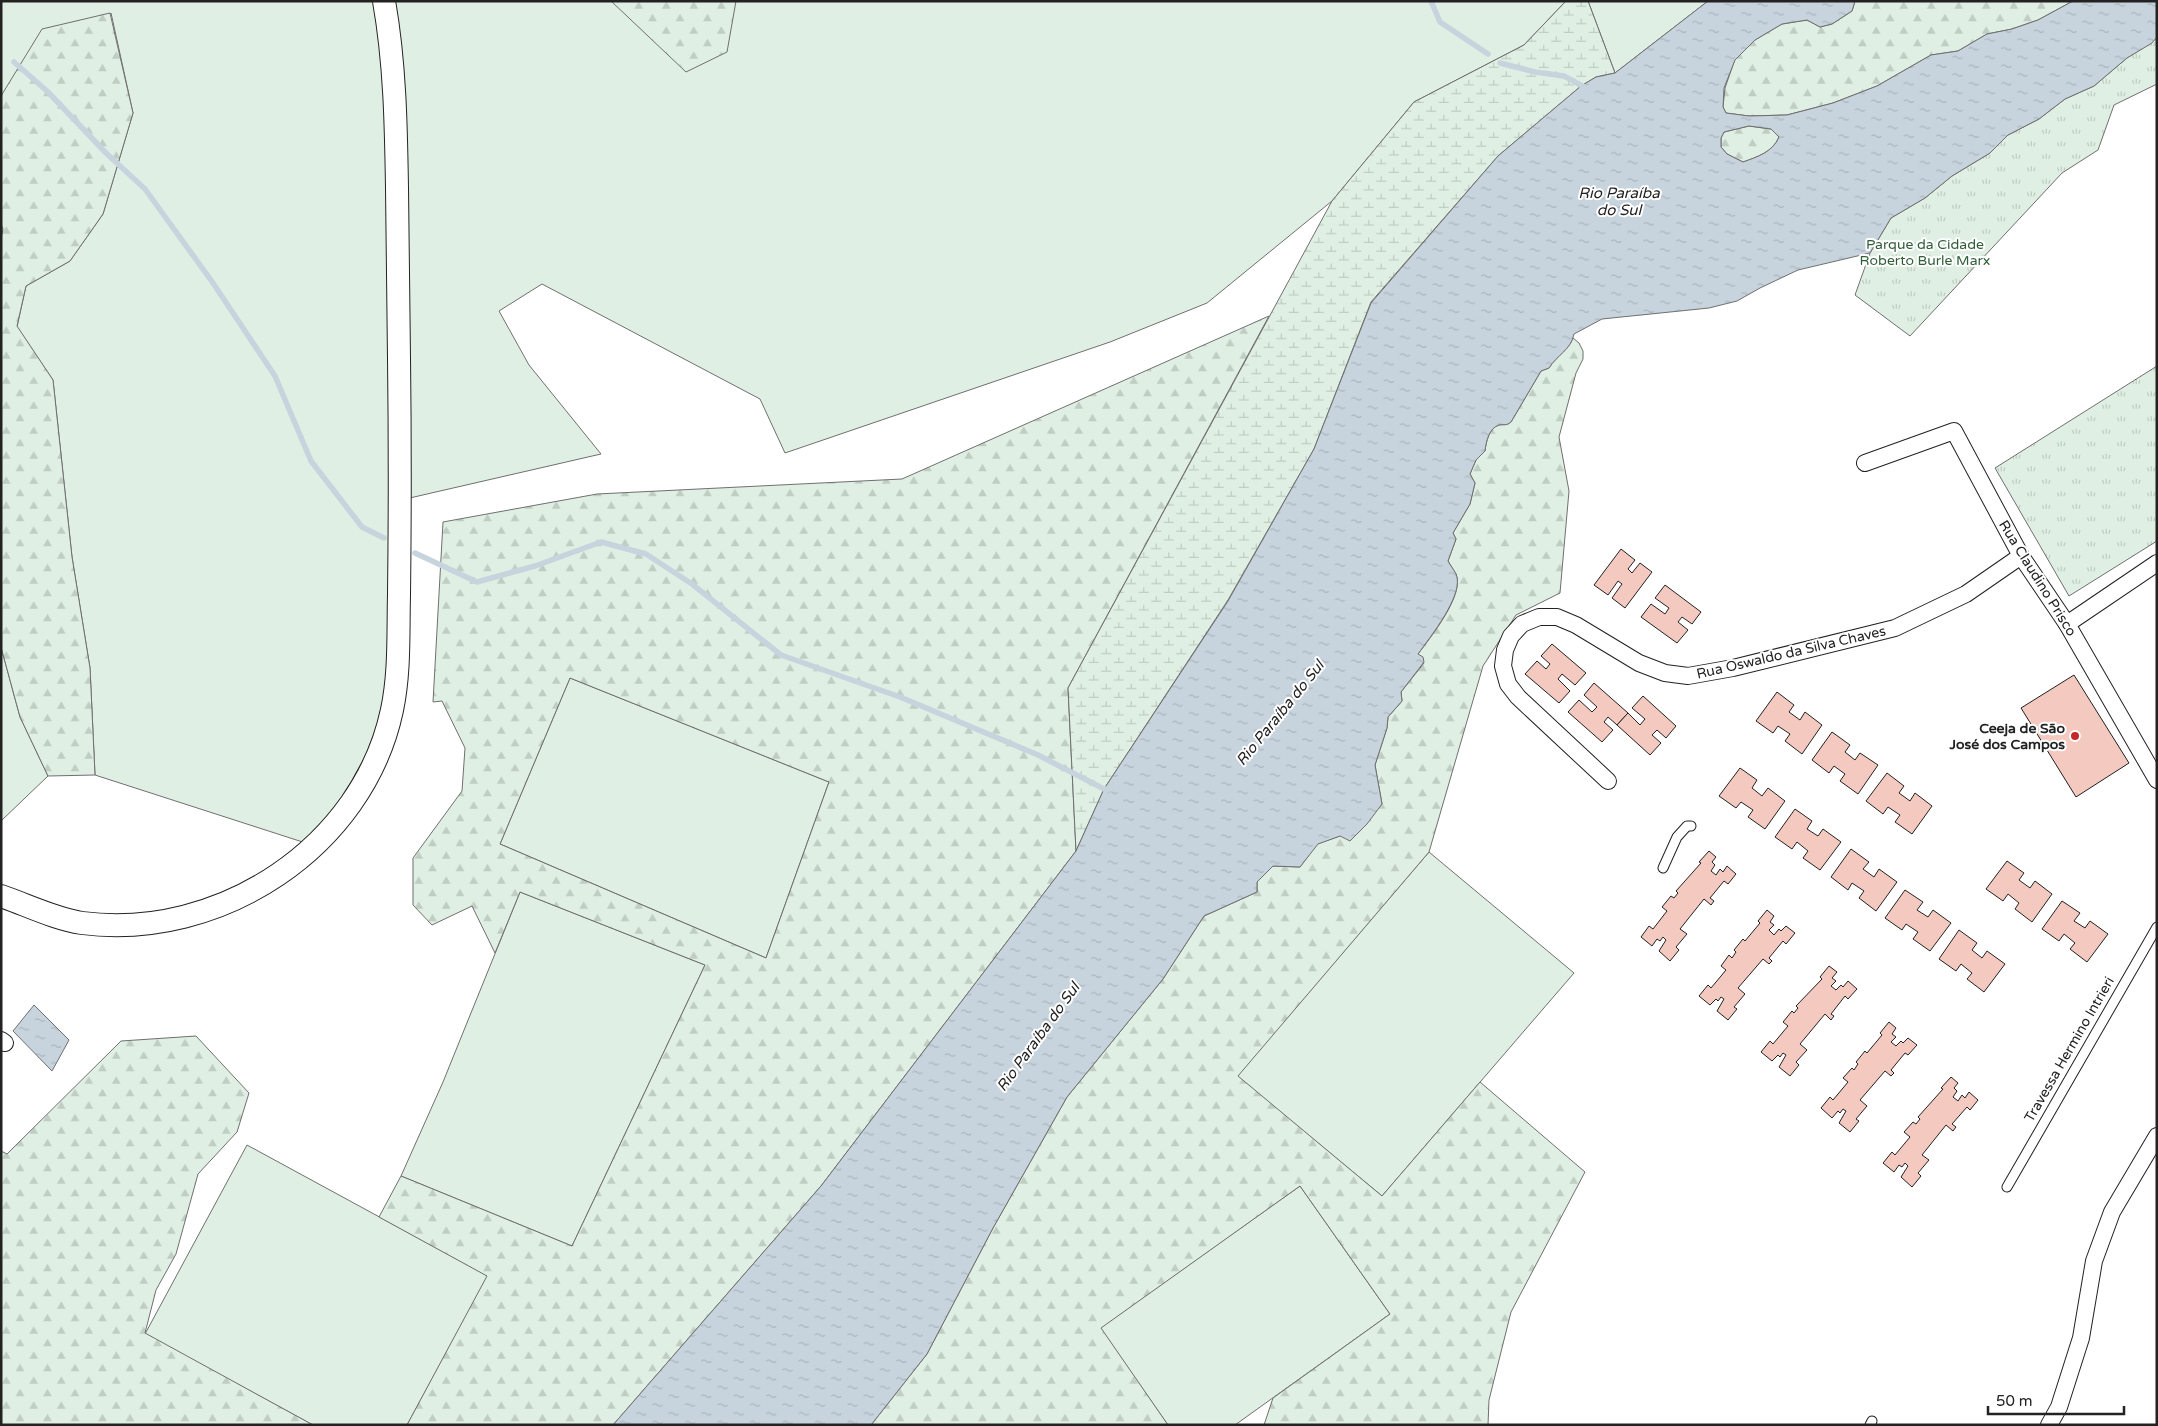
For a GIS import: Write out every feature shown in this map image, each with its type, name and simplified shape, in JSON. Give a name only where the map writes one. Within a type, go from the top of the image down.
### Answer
[{"type":"main road","points":[[1,896],[82,923],[126,924],[167,922],[204,912],[244,895],[274,878],[315,846],[340,819],[362,786],[376,757],[388,725],[397,674],[401,500],[396,100],[384,1]]},
{"type":"street","name":"Rua Claudino Prisco","points":[[1865,463],[1954,431],[2021,556],[2067,624],[2157,780]]},
{"type":"street","name":"Rua Oswaldo da Silva Chaves","points":[[1608,781],[1518,697],[1508,684],[1503,666],[1505,650],[1512,636],[1522,624],[1539,617],[1557,617],[1576,625],[1639,663],[1665,673],[1688,676],[1733,668],[1895,628],[1966,594],[2021,556]]},
{"type":"street","points":[[2067,624],[2157,563]]},
{"type":"street","points":[[2049,1425],[2059,1407],[2081,1338],[2094,1261],[2112,1212],[2157,1136]]},
{"type":"lane","points":[[1664,868],[1677,837],[1687,826],[1691,826]]},
{"type":"lane","name":"Travessa Hermino Intrieri","points":[[2007,1186],[2157,926]]},
{"type":"green space","points":[[1,1],[1566,1],[1524,45],[1414,102],[1332,201],[1207,303],[1110,342],[785,453],[760,399],[542,284],[499,311],[529,365],[601,454],[401,500],[393,707],[315,846],[95,775],[90,668],[72,557],[53,380],[17,327],[26,286],[70,261],[103,214],[133,113],[111,13],[1,96]]},
{"type":"green space","points":[[611,1],[736,1],[727,52],[686,72]]},
{"type":"green space","points":[[1566,1],[1588,1],[1615,73],[1596,77],[1581,86],[1498,156],[1371,302],[1314,449],[1228,600],[1104,789],[1076,851],[1068,688],[1332,201],[1414,102],[1524,45]]},
{"type":"green space","points":[[1588,1],[1708,1],[1615,73]]},
{"type":"green space","points":[[1855,1],[2073,1],[2038,20],[2012,29],[1987,34],[1958,51],[1931,55],[1877,86],[1833,103],[1787,115],[1749,116],[1726,113],[1723,107],[1725,88],[1735,59],[1755,40],[1782,24],[1807,20],[1820,27],[1832,24],[1852,11]]},
{"type":"green space","points":[[110,13],[133,113],[103,214],[70,261],[26,286],[17,326],[53,380],[72,557],[90,668],[95,775],[48,776],[20,717],[1,647],[1,239],[3,229],[1,224],[1,96],[42,29]]},
{"type":"green space","name":"Parque da Cidade Roberto Burle Marx","points":[[2157,37],[2157,84],[2114,105],[2098,150],[2062,173],[1910,336],[1855,295],[1870,253],[1891,218],[1925,198],[1952,176],[1990,153],[2008,135],[2039,119],[2065,99],[2094,86],[2127,58]]},
{"type":"green space","points":[[1749,126],[1771,129],[1779,137],[1769,150],[1743,162],[1727,154],[1721,147],[1721,138],[1724,132]]},
{"type":"green space","points":[[1269,316],[1068,688],[1076,851],[821,1186],[613,1425],[407,1425],[487,1276],[379,1217],[401,1176],[572,1246],[705,965],[520,892],[495,953],[472,906],[432,925],[413,905],[413,858],[462,791],[465,748],[442,701],[433,702],[443,522],[597,494],[902,479]],"holes":[[[570,678],[829,782],[766,958],[500,844]]]},
{"type":"green space","points":[[1573,338],[1579,343],[1583,351],[1583,359],[1576,373],[1559,437],[1569,491],[1560,593],[1516,615],[1483,666],[1429,852],[1238,1076],[1382,1196],[1480,1082],[1585,1172],[1511,1312],[1489,1400],[1488,1425],[1264,1425],[1273,1398],[1390,1314],[1300,1186],[1101,1328],[1168,1425],[871,1425],[927,1354],[993,1228],[1067,1097],[1163,979],[1204,916],[1257,892],[1257,882],[1273,866],[1300,867],[1317,844],[1340,836],[1382,804],[1375,765],[1387,728],[1388,717],[1402,701],[1401,692],[1424,663],[1418,654],[1445,616],[1456,593],[1456,574],[1448,561],[1456,539],[1453,533],[1470,504],[1475,483],[1470,474],[1476,460],[1485,451],[1490,432],[1499,425],[1511,422],[1541,371],[1549,368]]},
{"type":"green space","points":[[2157,366],[2157,541],[2069,596],[1995,468]]},
{"type":"green space","points":[[1,647],[20,717],[48,776],[1,821]]},
{"type":"green space","points":[[570,678],[829,782],[766,958],[500,844]]},
{"type":"green space","points":[[1429,852],[1574,973],[1382,1196],[1237,1076]]},
{"type":"green space","points":[[520,892],[705,965],[572,1246],[401,1176],[443,1082]]},
{"type":"green space","points":[[196,1036],[249,1093],[237,1132],[198,1174],[176,1254],[156,1290],[145,1333],[313,1425],[1,1425],[1,1151],[7,1154],[121,1041]]},
{"type":"green space","points":[[247,1145],[488,1276],[407,1425],[313,1425],[145,1334]]},
{"type":"green space","points":[[1300,1186],[1390,1314],[1235,1425],[1168,1425],[1100,1328]]},
{"type":"water","name":"Rio Paraíba do Sul","points":[[1708,1],[1855,1],[1852,11],[1832,24],[1820,27],[1807,20],[1782,24],[1755,40],[1735,60],[1724,88],[1723,107],[1726,113],[1749,116],[1787,115],[1833,103],[1877,86],[1931,55],[1958,51],[1987,34],[2012,29],[2038,20],[2073,1],[2157,1],[2157,37],[2152,43],[2127,58],[2094,86],[2065,99],[2039,119],[2008,135],[1990,153],[1952,176],[1925,198],[1891,218],[1870,253],[1798,270],[1737,301],[1709,308],[1602,319],[1574,334],[1567,348],[1549,368],[1541,371],[1511,422],[1499,425],[1490,432],[1485,451],[1476,460],[1470,474],[1475,483],[1470,504],[1453,533],[1456,539],[1448,561],[1456,574],[1456,593],[1445,615],[1418,654],[1423,657],[1424,662],[1401,692],[1402,701],[1388,717],[1387,728],[1375,765],[1382,804],[1367,824],[1350,841],[1340,836],[1318,844],[1300,867],[1273,866],[1257,882],[1257,892],[1204,916],[1163,979],[1067,1097],[993,1228],[927,1354],[871,1425],[613,1425],[821,1186],[1076,851],[1104,789],[1228,601],[1314,449],[1371,303],[1498,156],[1581,86],[1596,77],[1615,73]],"holes":[[[1749,126],[1771,129],[1779,137],[1773,147],[1743,162],[1727,154],[1721,147],[1721,138],[1724,132]]]},
{"type":"water","points":[[34,1005],[69,1040],[52,1071],[13,1031]]},
{"type":"building","points":[[1621,549],[1635,560],[1628,569],[1632,573],[1640,563],[1652,572],[1625,608],[1612,598],[1622,584],[1618,581],[1608,595],[1594,585]]},
{"type":"building","points":[[1665,585],[1701,612],[1692,624],[1682,617],[1678,622],[1688,630],[1677,643],[1641,617],[1651,604],[1665,614],[1669,608],[1655,598]]},
{"type":"building","points":[[1552,644],[1586,673],[1575,685],[1562,674],[1558,679],[1570,691],[1559,703],[1525,674],[1537,661],[1546,669],[1550,664],[1541,656]]},
{"type":"building","name":"Ceeja de São José dos Campos","points":[[2074,675],[2129,763],[2076,797],[2021,708]]},
{"type":"building","points":[[1594,683],[1628,713],[1617,725],[1608,717],[1604,722],[1613,730],[1602,742],[1568,712],[1579,700],[1592,712],[1597,707],[1584,695]]},
{"type":"building","points":[[1777,692],[1794,705],[1789,712],[1800,720],[1805,712],[1822,725],[1802,754],[1785,741],[1790,734],[1778,726],[1773,733],[1756,721]]},
{"type":"building","points":[[1643,696],[1676,726],[1666,738],[1657,730],[1652,735],[1661,743],[1650,755],[1617,725],[1628,713],[1640,725],[1645,719],[1632,708]]},
{"type":"building","points":[[1832,732],[1850,745],[1845,752],[1855,760],[1860,753],[1878,765],[1858,794],[1840,781],[1845,774],[1834,766],[1829,773],[1812,760]]},
{"type":"building","points":[[1740,768],[1757,780],[1752,788],[1762,796],[1768,788],[1785,801],[1765,829],[1748,817],[1753,810],[1741,802],[1736,808],[1719,796]]},
{"type":"building","points":[[1887,773],[1904,786],[1899,793],[1910,801],[1915,793],[1932,806],[1912,834],[1895,822],[1900,815],[1888,807],[1883,814],[1866,801]]},
{"type":"building","points":[[1795,809],[1812,821],[1807,829],[1818,836],[1823,829],[1841,842],[1820,870],[1803,858],[1808,851],[1797,842],[1792,849],[1775,837]]},
{"type":"building","points":[[1851,849],[1869,862],[1863,869],[1874,877],[1879,869],[1897,882],[1876,911],[1859,898],[1864,891],[1852,883],[1848,890],[1831,877]]},
{"type":"building","points":[[1709,851],[1716,857],[1712,862],[1715,865],[1711,871],[1716,875],[1720,869],[1723,872],[1727,866],[1736,874],[1728,884],[1724,881],[1710,898],[1714,901],[1711,905],[1704,899],[1680,929],[1687,934],[1676,947],[1679,950],[1670,961],[1659,951],[1666,940],[1663,937],[1660,941],[1657,939],[1652,946],[1641,937],[1649,926],[1653,929],[1667,911],[1662,907],[1671,896],[1674,898],[1678,893],[1676,891]]},
{"type":"building","points":[[2007,861],[2024,873],[2019,880],[2030,888],[2035,881],[2052,894],[2032,922],[2015,909],[2019,903],[2008,894],[2003,901],[1986,889]]},
{"type":"building","points":[[1905,890],[1923,902],[1917,910],[1928,917],[1933,910],[1951,923],[1930,951],[1913,939],[1918,932],[1906,924],[1902,930],[1885,918]]},
{"type":"building","points":[[2062,901],[2080,913],[2074,921],[2085,928],[2090,921],[2108,934],[2087,962],[2070,949],[2075,943],[2064,934],[2059,941],[2042,929]]},
{"type":"building","points":[[1767,910],[1774,916],[1770,922],[1774,925],[1769,930],[1774,935],[1779,929],[1781,931],[1786,926],[1795,933],[1786,944],[1783,941],[1769,958],[1772,961],[1769,964],[1763,959],[1738,988],[1745,994],[1734,1007],[1737,1009],[1728,1020],[1717,1011],[1724,999],[1721,997],[1718,1001],[1716,999],[1710,1005],[1699,996],[1708,985],[1711,988],[1726,970],[1721,966],[1729,955],[1732,958],[1736,952],[1734,950],[1743,939],[1745,941],[1760,923],[1758,921]]},
{"type":"building","points":[[1959,930],[1977,943],[1972,950],[1982,958],[1987,951],[2005,964],[1984,992],[1967,979],[1972,973],[1961,964],[1956,971],[1939,959]]},
{"type":"building","points":[[1829,966],[1837,972],[1832,978],[1836,981],[1831,986],[1836,990],[1841,985],[1843,987],[1848,981],[1857,989],[1848,999],[1845,996],[1831,1014],[1834,1016],[1831,1020],[1825,1014],[1800,1044],[1807,1050],[1796,1062],[1799,1065],[1790,1076],[1779,1067],[1786,1055],[1783,1053],[1780,1057],[1778,1055],[1772,1061],[1761,1052],[1770,1041],[1773,1044],[1788,1026],[1783,1022],[1792,1011],[1794,1013],[1798,1008],[1796,1006],[1822,979],[1820,977]]},
{"type":"building","points":[[1889,1022],[1896,1028],[1892,1034],[1896,1037],[1891,1042],[1896,1046],[1908,1038],[1917,1045],[1908,1055],[1905,1053],[1891,1070],[1894,1073],[1891,1076],[1885,1071],[1860,1100],[1867,1106],[1856,1119],[1859,1121],[1850,1132],[1839,1123],[1846,1111],[1843,1109],[1840,1113],[1838,1111],[1832,1118],[1821,1108],[1830,1097],[1833,1100],[1848,1082],[1843,1078],[1852,1068],[1854,1070],[1858,1064],[1856,1062],[1865,1051],[1867,1053],[1882,1035],[1880,1033]]},
{"type":"building","points":[[1951,1077],[1958,1083],[1954,1088],[1957,1091],[1953,1097],[1958,1101],[1962,1095],[1965,1098],[1969,1092],[1978,1100],[1970,1110],[1967,1107],[1952,1124],[1956,1127],[1953,1131],[1946,1125],[1922,1155],[1929,1160],[1918,1173],[1921,1176],[1912,1187],[1901,1177],[1908,1166],[1905,1163],[1902,1167],[1899,1165],[1894,1172],[1883,1163],[1892,1152],[1895,1155],[1910,1137],[1904,1132],[1913,1122],[1916,1124],[1920,1119],[1918,1117]]},
{"type":"waterway","points":[[1431,1],[1440,22],[1488,54]]},
{"type":"waterway","points":[[14,62],[48,92],[106,153],[145,189],[213,283],[275,376],[311,461],[362,527],[384,538]]},
{"type":"waterway","points":[[1500,63],[1535,72],[1564,76],[1586,88]]},
{"type":"waterway","points":[[415,553],[477,582],[535,566],[601,542],[646,554],[692,584],[781,655],[900,697],[1038,755],[1104,789],[1110,789]]},
{"type":"place","name":"Ceeja de São José dos Campos","points":[[2075,736]]}]
